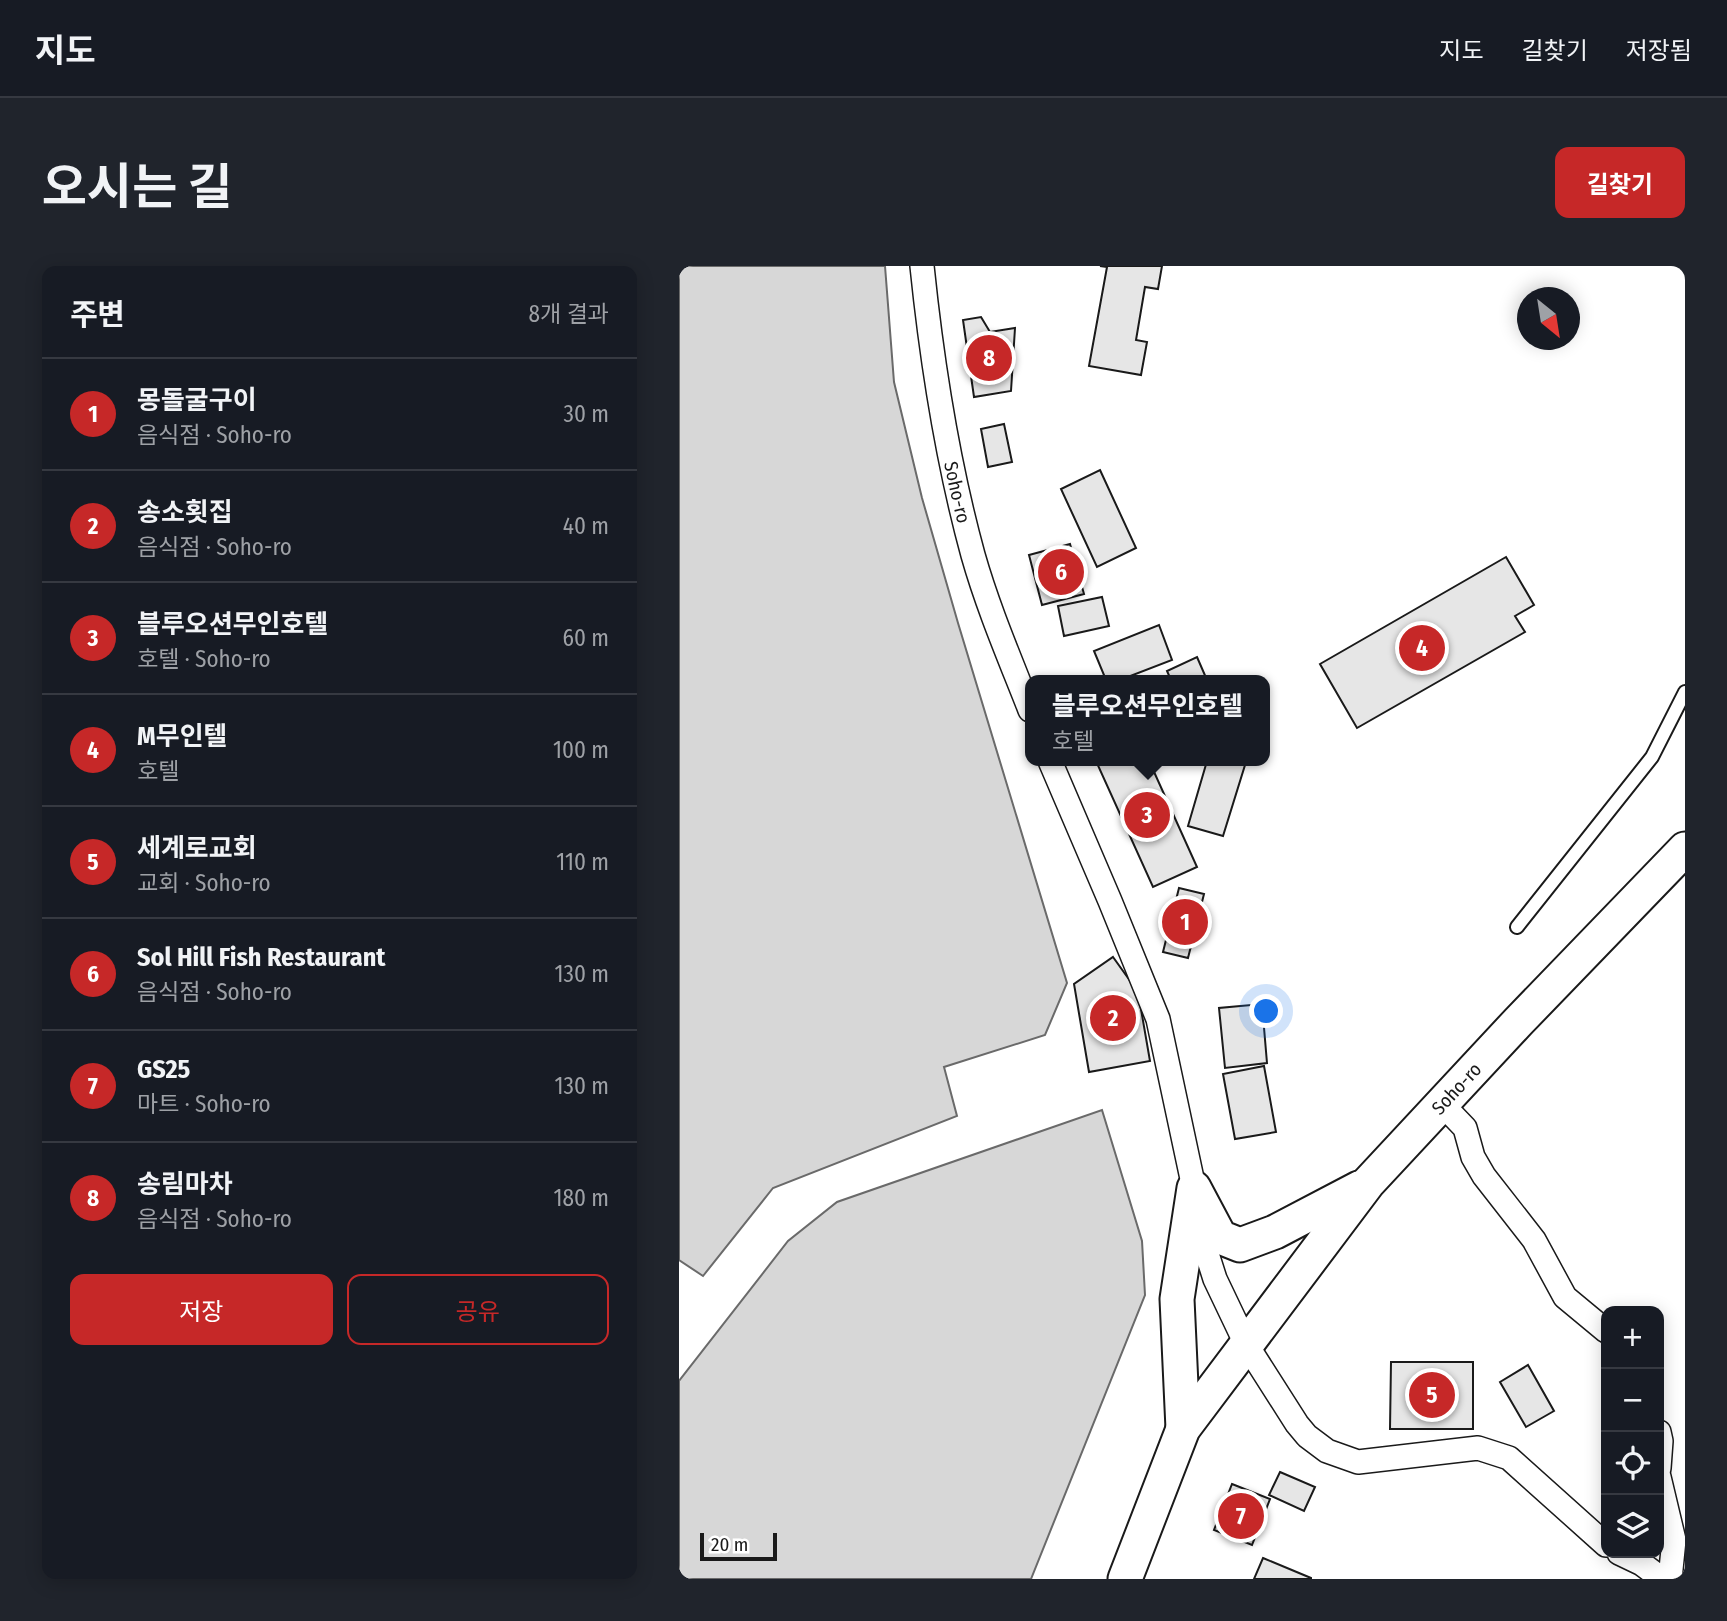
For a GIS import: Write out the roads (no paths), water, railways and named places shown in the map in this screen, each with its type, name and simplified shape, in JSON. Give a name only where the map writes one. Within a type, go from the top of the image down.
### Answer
[{"type":"street","name":"Soho-ro","points":[[922,266],[939,400],[956,485],[974,556],[1025,697]]},
{"type":"street","points":[[1051,766],[1158,1019],[1202,1238],[1215,1279],[1245,1344],[1297,1424],[1307,1436],[1327,1451],[1358,1462],[1478,1448],[1509,1458],[1601,1541]]},
{"type":"street","name":"Soho-ro","points":[[1125,1579],[1183,1429],[1368,1183],[1441,1103],[1685,849]]},
{"type":"street","points":[[1441,1103],[1465,1128],[1473,1157],[1484,1176],[1534,1240],[1565,1297],[1601,1327]]},
{"type":"street","points":[[1194,1188],[1220,1237],[1240,1245],[1275,1232],[1368,1183]]},
{"type":"street","points":[[1183,1429],[1177,1299],[1194,1188]]},
{"type":"street","points":[[1663,1495],[1674,1540],[1670,1579]]},
{"type":"street","points":[[1629,1558],[1662,1579]]},
{"type":"lane","points":[[1517,927],[1652,757],[1685,692]]},
{"type":"place","name":"송림마차","points":[[989,358]]},
{"type":"place","name":"Sol Hill Fish Restaurant","points":[[1061,572]]},
{"type":"place","name":"M무인텔","points":[[1422,648]]},
{"type":"place","name":"블루오션무인호텔","points":[[1147,815]]},
{"type":"place","name":"몽돌굴구이","points":[[1185,922]]},
{"type":"place","name":"송소횟집","points":[[1113,1018]]},
{"type":"place","name":"세계로교회","points":[[1432,1395]]},
{"type":"place","name":"GS25","points":[[1241,1516]]}]
